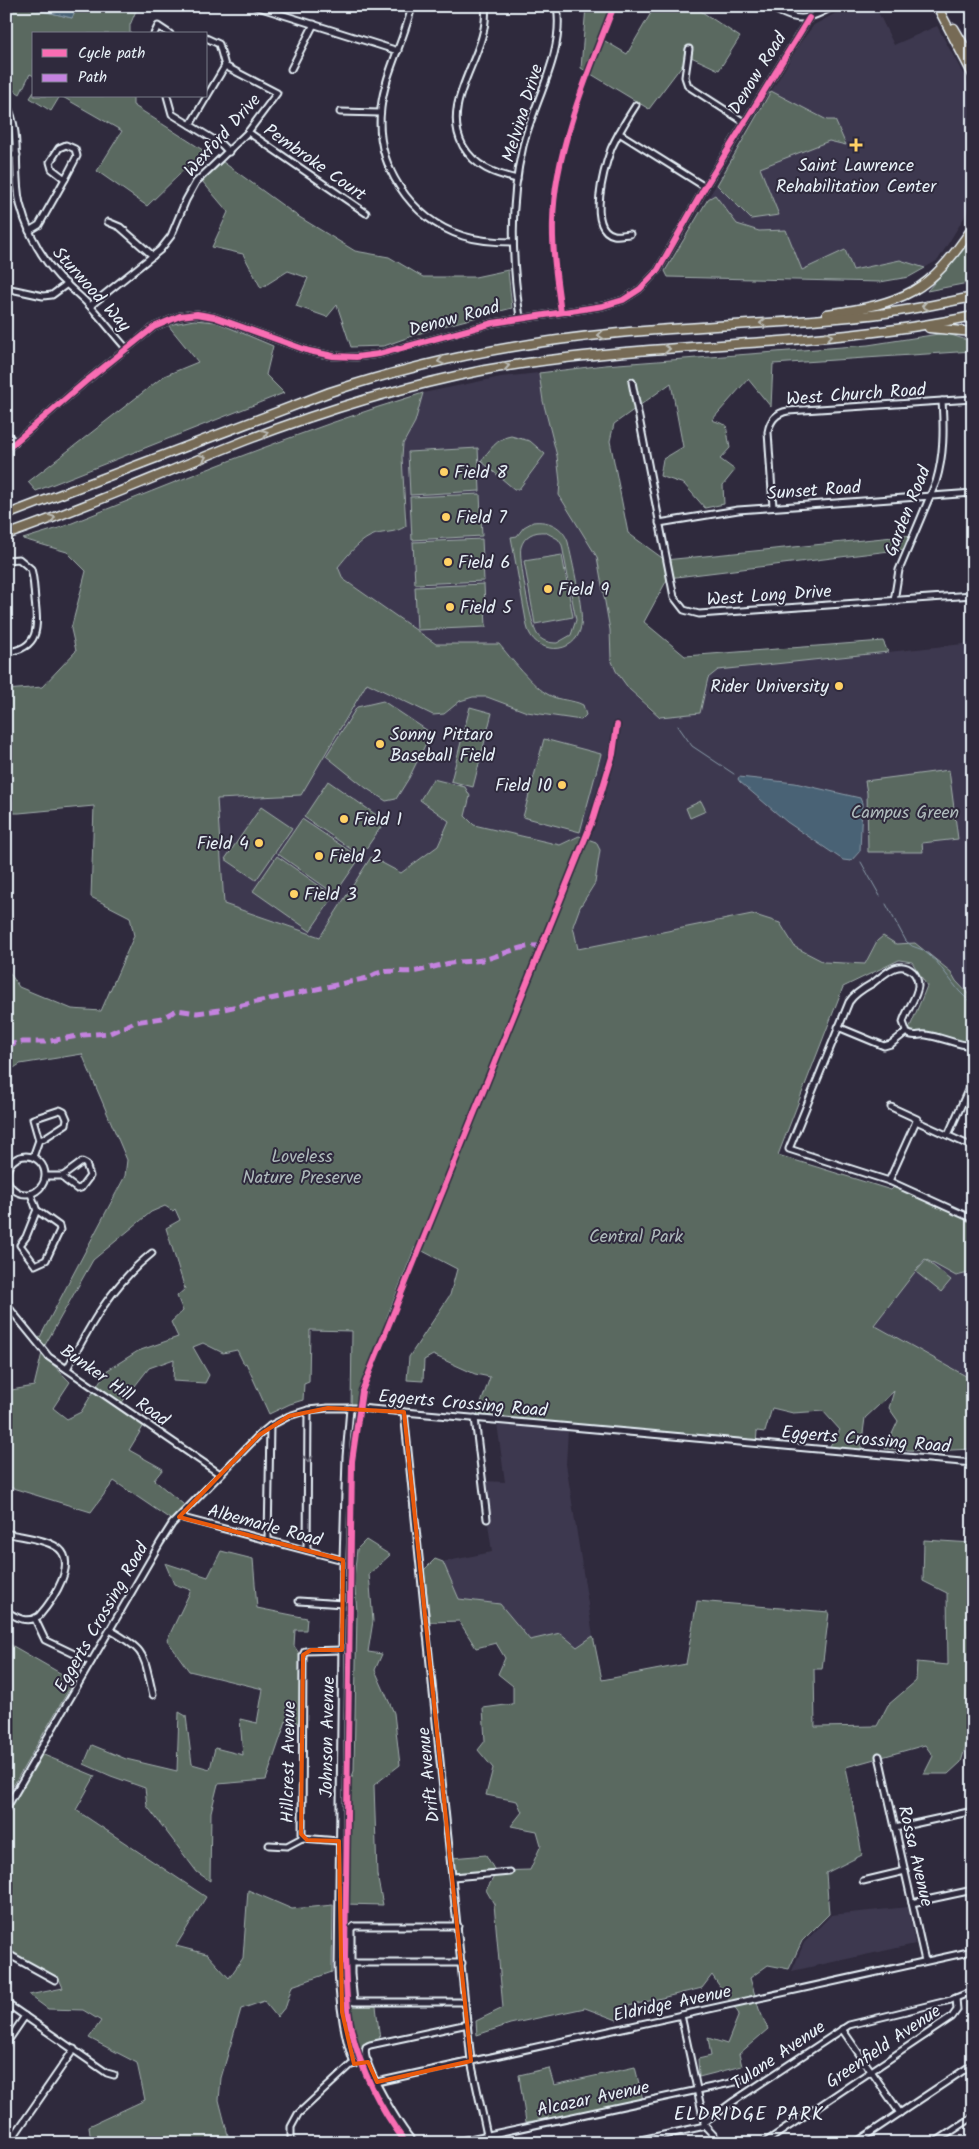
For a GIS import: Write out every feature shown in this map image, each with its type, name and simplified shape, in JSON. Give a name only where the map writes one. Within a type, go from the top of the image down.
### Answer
[{"type":"highway","points":[[938,6],[973,62]]},
{"type":"highway","points":[[938,6],[973,75]]},
{"type":"highway","points":[[780,322],[868,308],[906,295],[938,272],[956,252],[973,227]]},
{"type":"highway","points":[[6,515],[281,409],[364,380],[405,370],[520,345],[565,339],[621,333],[860,316],[973,297]]},
{"type":"highway","points":[[6,535],[276,430],[372,398],[446,379],[514,365],[583,355],[786,341],[912,327],[973,316]]},
{"type":"highway","points":[[912,327],[955,329],[973,332]]},
{"type":"street","points":[[255,6],[398,51]]},
{"type":"street","points":[[412,6],[385,87],[380,113],[382,141],[388,166],[399,187],[413,205],[432,221],[454,233],[481,240],[512,242]]},
{"type":"street","points":[[485,6],[484,29],[458,103],[457,127],[461,143],[476,163],[490,172],[517,179]]},
{"type":"street","name":"Melvina Drive","points":[[520,318],[512,242],[517,179],[528,127],[556,46],[559,25],[558,6]]},
{"type":"street","points":[[769,6],[790,17],[809,18],[834,6]]},
{"type":"street","name":"Denow Road","points":[[6,450],[127,349],[163,322],[188,314],[214,317],[308,351],[345,357],[379,354],[467,328],[603,306],[623,300],[640,289],[658,270],[705,187],[809,18]]},
{"type":"street","points":[[291,69],[314,24]]},
{"type":"street","points":[[155,32],[158,26],[167,32]]},
{"type":"street","points":[[208,39],[219,44],[227,68],[208,97]]},
{"type":"street","points":[[689,50],[685,78],[688,86],[744,122]]},
{"type":"street","name":"Wexford Drive","points":[[90,306],[153,256],[170,236],[196,182],[248,132],[277,93],[227,68]]},
{"type":"street","points":[[168,98],[172,114],[220,144],[229,152]]},
{"type":"street","points":[[190,125],[208,98]]},
{"type":"street","name":"Sturwood Way","points":[[6,103],[15,127],[20,201],[29,231],[46,262],[90,306],[127,349]]},
{"type":"street","points":[[630,234],[614,235],[609,232],[602,224],[599,214],[603,176],[611,150],[636,105]]},
{"type":"street","points":[[340,112],[380,113]]},
{"type":"street","name":"Pembroke Court","points":[[248,132],[366,213]]},
{"type":"street","points":[[619,133],[705,187]]},
{"type":"street","points":[[29,231],[39,225],[65,180],[77,156],[75,150],[66,145],[59,148],[50,162],[52,169],[65,180]]},
{"type":"street","points":[[6,155],[16,155]]},
{"type":"street","points":[[108,222],[120,227],[153,256]]},
{"type":"street","points":[[6,288],[43,296],[52,295],[67,284]]},
{"type":"street","name":"West Long Drive","points":[[632,382],[674,597],[680,607],[688,612],[699,614],[973,595]]},
{"type":"street","name":"West Church Road","points":[[773,507],[768,432],[770,422],[778,414],[788,411],[973,399]]},
{"type":"street","name":"Garden Road","points":[[894,601],[898,570],[930,496],[942,459],[944,432],[942,401]]},
{"type":"street","points":[[6,433],[15,443]]},
{"type":"street","name":"Sunset Road","points":[[659,523],[723,512],[773,507],[973,493]]},
{"type":"street","points":[[6,560],[19,560],[31,569],[38,623],[35,635],[28,644],[16,651],[6,652]]},
{"type":"street","points":[[973,1046],[954,1044],[925,1034],[914,1036],[906,1032],[903,1022],[918,985],[914,972],[902,967],[893,968],[880,975],[850,1000],[789,1149],[889,1181],[973,1219]]},
{"type":"street","points":[[838,1027],[884,1046],[891,1044],[906,1032]]},
{"type":"street","points":[[948,1135],[973,1080]]},
{"type":"street","points":[[891,1107],[916,1119],[916,1121],[973,1146]]},
{"type":"street","points":[[33,1157],[39,1140],[33,1118],[60,1110],[64,1112],[67,1119],[66,1124],[39,1140]]},
{"type":"street","points":[[889,1181],[916,1121]]},
{"type":"street","points":[[22,1156],[33,1157],[43,1166],[46,1176],[40,1188],[31,1194],[18,1192],[8,1187],[8,1172],[12,1163],[22,1156]]},
{"type":"street","points":[[6,1159],[12,1163]]},
{"type":"street","points":[[46,1176],[63,1176],[82,1162],[86,1164],[90,1176],[80,1189],[64,1180],[63,1176]]},
{"type":"street","points":[[31,1194],[37,1211],[59,1226],[60,1230],[46,1260],[35,1265],[20,1245],[26,1237],[37,1211]]},
{"type":"street","points":[[66,1369],[91,1323],[112,1292],[134,1268],[152,1253]]},
{"type":"street","name":"Bunker Hill Road","points":[[6,1304],[44,1352],[220,1474]]},
{"type":"street","name":"Eggerts Crossing Road","points":[[6,1808],[166,1533],[220,1474],[270,1426],[289,1416],[308,1410],[350,1408],[973,1463]]},
{"type":"street","name":"Johnson Avenue","points":[[350,1408],[346,1457],[343,1560],[339,1991],[345,2033],[354,2064]]},
{"type":"street","points":[[307,1550],[308,1410]]},
{"type":"street","name":"Drift Avenue","points":[[404,1412],[471,2061],[487,2135]]},
{"type":"street","points":[[475,1418],[487,1519]]},
{"type":"street","points":[[268,1540],[270,1426]]},
{"type":"street","name":"Albemarle Road","points":[[179,1517],[343,1560]]},
{"type":"street","points":[[6,1533],[52,1544],[60,1550],[65,1558],[66,1566],[63,1577],[43,1612],[35,1619],[22,1619],[6,1611]]},
{"type":"street","points":[[299,1601],[343,1604]]},
{"type":"street","points":[[35,1619],[45,1640],[91,1662]]},
{"type":"street","points":[[110,1630],[134,1644],[143,1654],[153,1695]]},
{"type":"street","name":"Hillcrest Avenue","points":[[269,1845],[287,1846],[295,1844],[302,1838],[305,1651],[342,1650]]},
{"type":"street","name":"Rossa Avenue","points":[[879,1756],[925,1961]]},
{"type":"street","points":[[895,1828],[973,1811]]},
{"type":"street","points":[[302,1838],[340,1841]]},
{"type":"street","points":[[863,1881],[905,1870]]},
{"type":"street","points":[[453,1877],[510,1872]]},
{"type":"street","points":[[912,1903],[973,1890]]},
{"type":"street","points":[[458,1926],[354,1926],[351,1929],[354,2002],[466,2002]]},
{"type":"street","name":"Eldridge Avenue","points":[[377,2082],[973,1951]]},
{"type":"street","points":[[6,1953],[55,1980]]},
{"type":"street","points":[[351,1963],[462,1963]]},
{"type":"street","name":"Tulane Avenue","points":[[705,2124],[734,2101],[842,2028],[856,2022],[956,1998],[973,1991]]},
{"type":"street","name":"Greenfield Avenue","points":[[764,2143],[952,2017],[957,2010],[956,1998]]},
{"type":"street","points":[[6,2003],[108,2073],[114,2075]]},
{"type":"street","points":[[681,2015],[705,2124],[721,2143]]},
{"type":"street","points":[[6,2044],[25,2016]]},
{"type":"street","points":[[414,2143],[395,2118],[377,2082],[368,2061],[365,2051],[366,2047],[468,2024]]},
{"type":"street","points":[[842,2028],[900,2113]]},
{"type":"street","points":[[9,2143],[74,2049]]},
{"type":"street","points":[[291,2143],[291,2127],[295,2118],[354,2064],[368,2061]]},
{"type":"street","points":[[855,2143],[973,2064]]},
{"type":"street","name":"Alcazar Avenue","points":[[451,2143],[740,2081]]},
{"type":"street","points":[[934,2143],[973,2117]]},
{"type":"street","points":[[627,2143],[644,2141],[705,2124]]},
{"type":"highlighted area","points":[[328,1408],[404,1412],[471,2061],[377,2082],[368,2062],[354,2064],[342,2012],[339,1841],[307,1840],[301,1834],[303,1655],[311,1650],[342,1650],[343,1560],[179,1517],[259,1435],[289,1416]]},
{"type":"shaded area","name":"Saint Lawrence Rehabilitation Center","points":[[849,6],[875,6],[894,45],[937,26],[973,92],[973,203],[938,260],[909,277],[880,282],[668,277],[665,271],[800,43],[814,25]]},
{"type":"shaded area","name":"Rider University","points":[[539,373],[543,401],[557,456],[560,482],[559,495],[597,557],[610,630],[611,659],[616,671],[629,689],[652,712],[700,713],[708,678],[718,670],[973,643],[973,999],[955,981],[951,972],[915,943],[896,944],[877,941],[865,964],[824,962],[795,947],[780,923],[752,914],[577,949],[573,926],[580,907],[595,883],[579,836],[560,845],[474,825],[465,816],[470,796],[449,821],[438,846],[401,873],[371,858],[320,938],[224,904],[217,799],[301,795],[367,683],[433,715],[444,714],[460,701],[473,697],[487,697],[527,712],[581,720],[576,701],[549,696],[523,673],[499,644],[436,644],[343,579],[338,567],[352,550],[371,536],[400,530],[407,517],[402,457],[403,443],[415,422],[423,393],[501,377]]},
{"type":"shaded area","points":[[925,1257],[956,1275],[973,1272],[973,1380],[874,1325]]},
{"type":"shaded area","points":[[497,1423],[568,1429],[566,1464],[593,1636],[577,1647],[560,1633],[530,1641],[500,1604],[459,1599],[443,1562],[492,1552],[482,1481],[505,1482]]},
{"type":"shaded area","points":[[908,1907],[915,1944],[792,1971],[804,1943],[831,1915]]},
{"type":"green space","points":[[6,6],[22,6],[72,18],[78,6],[138,6],[130,25],[130,32],[32,32],[32,75],[30,74],[20,94],[6,85]]},
{"type":"green space","points":[[586,6],[610,6],[600,38],[627,54],[655,6],[693,6],[740,37],[719,70],[689,56],[649,109],[581,68]]},
{"type":"green space","points":[[771,91],[827,120],[835,120],[846,145],[829,141],[760,168],[779,215],[751,219],[717,185]]},
{"type":"green space","points":[[32,95],[32,98],[59,98],[51,111],[30,98]]},
{"type":"green space","points":[[64,98],[133,98],[133,105],[212,156],[189,174],[183,171],[147,206],[97,171],[122,131]]},
{"type":"green space","points":[[223,162],[296,215],[355,251],[389,257],[423,277],[475,277],[508,270],[512,308],[432,329],[384,346],[351,347],[337,305],[327,317],[296,306],[308,278],[288,271],[261,288],[243,254],[212,247],[228,212],[202,181]]},
{"type":"green space","points":[[715,195],[737,224],[759,231],[786,230],[802,270],[845,250],[853,270],[900,260],[925,268],[909,277],[880,282],[668,277],[665,271],[708,199]]},
{"type":"green space","points":[[973,239],[973,282],[927,291]]},
{"type":"green space","points":[[194,320],[216,322],[273,346],[266,375],[284,393],[36,491],[28,482],[164,376],[198,362],[168,325]]},
{"type":"green space","points":[[945,333],[973,342],[973,351],[773,364],[771,407],[748,379],[712,420],[726,425],[730,448],[720,459],[735,470],[723,485],[724,504],[705,508],[684,484],[660,476],[663,459],[683,447],[671,383],[614,424],[610,441],[628,533],[665,560],[913,535],[906,549],[668,578],[644,622],[685,656],[883,641],[888,652],[718,670],[708,678],[700,713],[660,717],[629,689],[616,671],[611,659],[610,630],[597,557],[559,495],[560,482],[557,456],[543,401],[539,373],[605,365],[868,345]]},
{"type":"green space","points":[[423,393],[415,422],[403,444],[406,526],[402,529],[375,534],[361,542],[338,567],[343,579],[436,644],[499,644],[522,671],[543,691],[553,697],[583,705],[586,715],[581,720],[527,712],[487,697],[473,697],[460,701],[444,714],[433,715],[367,683],[301,795],[217,799],[224,904],[320,937],[371,857],[401,873],[438,846],[449,821],[420,800],[433,779],[465,787],[470,796],[465,816],[474,825],[560,845],[579,836],[596,842],[600,850],[595,883],[580,907],[573,926],[578,949],[752,914],[780,923],[795,947],[824,962],[865,964],[877,941],[883,936],[896,944],[915,943],[951,972],[956,981],[973,999],[973,1047],[907,1034],[927,986],[912,962],[899,960],[843,987],[778,1155],[891,1190],[896,1185],[973,1222],[973,1272],[956,1276],[925,1259],[874,1325],[973,1380],[973,1449],[930,1451],[885,1449],[898,1421],[889,1408],[894,1391],[865,1418],[860,1455],[826,1452],[840,1430],[823,1411],[793,1413],[772,1408],[765,1432],[757,1431],[756,1445],[475,1421],[490,1377],[475,1374],[433,1355],[424,1360],[423,1381],[407,1380],[409,1357],[450,1295],[457,1269],[415,1247],[387,1317],[361,1411],[351,1410],[352,1331],[310,1330],[309,1382],[304,1384],[303,1400],[269,1414],[246,1363],[244,1364],[237,1350],[223,1353],[203,1343],[193,1347],[209,1375],[205,1383],[173,1381],[174,1359],[149,1368],[120,1405],[146,1422],[129,1450],[163,1469],[154,1480],[189,1509],[176,1523],[114,1481],[91,1512],[6,1486],[6,1391],[34,1386],[42,1353],[70,1382],[53,1408],[67,1419],[81,1412],[106,1371],[138,1351],[178,1337],[171,1322],[183,1311],[177,1296],[185,1289],[166,1228],[180,1220],[175,1209],[173,1211],[165,1206],[151,1212],[93,1260],[45,1345],[39,1339],[125,1176],[127,1160],[82,1054],[20,1064],[6,1073],[6,967],[19,987],[72,1009],[101,1011],[134,936],[130,917],[91,897],[94,806],[12,813],[12,801],[6,801],[6,690],[42,687],[76,651],[71,629],[86,571],[67,552],[23,539],[62,527],[286,439]]},
{"type":"green space","points":[[511,436],[530,441],[545,454],[519,489],[514,489],[481,461],[497,442]]},
{"type":"green space","name":"Field 8","points":[[478,448],[480,491],[410,495],[408,452]]},
{"type":"green space","name":"Field 7","points":[[480,494],[482,536],[412,540],[410,497]]},
{"type":"green space","points":[[533,522],[550,523],[563,532],[568,542],[581,609],[581,626],[577,636],[571,643],[563,647],[554,649],[537,643],[531,636],[527,626],[511,537],[517,536],[524,527]],"holes":[[[537,532],[545,532],[558,539],[562,545],[576,620],[571,635],[557,643],[543,640],[534,628],[521,563],[521,547],[527,537]]]},
{"type":"green space","name":"Field 6","points":[[482,539],[484,581],[415,584],[413,542]]},
{"type":"green space","name":"Field 9","points":[[562,555],[573,617],[535,624],[524,561]]},
{"type":"green space","name":"Field 5","points":[[484,584],[486,627],[417,630],[415,587]]},
{"type":"green space","name":"Sonny Pittaro Baseball Field","points":[[383,701],[431,733],[409,778],[396,799],[386,801],[366,788],[326,756],[357,707]]},
{"type":"green space","points":[[470,707],[492,713],[473,787],[451,781]]},
{"type":"green space","name":"Field 10","points":[[544,739],[601,754],[580,832],[523,817]]},
{"type":"green space","name":"Campus Green","points":[[949,770],[958,839],[922,843],[923,852],[868,852],[865,781]]},
{"type":"green space","name":"Field 1","points":[[328,781],[385,821],[361,856],[304,817]]},
{"type":"green space","points":[[701,801],[706,811],[690,818],[686,808]]},
{"type":"green space","name":"Field 4","points":[[261,807],[292,828],[256,880],[225,859]]},
{"type":"green space","name":"Field 2","points":[[302,819],[360,858],[335,894],[278,854]]},
{"type":"green space","name":"Field 3","points":[[277,856],[334,896],[310,931],[253,891]]},
{"type":"green space","points":[[926,1260],[951,1280],[941,1292],[916,1272]]},
{"type":"green space","points":[[366,1540],[390,1555],[369,1574],[373,1621],[368,1652],[382,1654],[375,1670],[394,1713],[400,1765],[374,1785],[377,1875],[383,1905],[345,1904],[348,1788],[354,1771],[357,1611],[354,1579],[357,1549]]},
{"type":"green space","points":[[924,1540],[973,1543],[973,1730],[970,1732],[961,1762],[948,1774],[924,1774],[933,1756],[925,1745],[846,1767],[862,1855],[826,1873],[829,1914],[802,1941],[789,1969],[768,1965],[750,1978],[759,2009],[768,2029],[739,2054],[742,2066],[699,2077],[698,2059],[711,2056],[708,2038],[727,2044],[739,2014],[712,1975],[702,1988],[625,2007],[617,2020],[585,2008],[510,2024],[477,2035],[476,2021],[503,2008],[494,1904],[486,1890],[495,1875],[454,1880],[452,1858],[486,1855],[495,1871],[530,1870],[541,1845],[537,1831],[511,1826],[522,1812],[517,1801],[486,1795],[493,1768],[478,1750],[485,1741],[483,1708],[513,1704],[513,1686],[498,1674],[505,1658],[496,1643],[476,1648],[459,1621],[430,1622],[424,1570],[435,1559],[443,1562],[459,1599],[500,1604],[530,1640],[560,1633],[577,1647],[593,1636],[602,1680],[686,1664],[697,1601],[829,1612],[822,1669],[814,1669],[815,1727],[877,1726],[888,1705],[916,1681],[917,1662],[948,1665],[947,1593],[923,1581]]},
{"type":"green space","points":[[221,1551],[253,1559],[257,1608],[307,1618],[306,1630],[295,1630],[294,1646],[305,1662],[303,1723],[286,1721],[266,1780],[218,1784],[211,1812],[210,1881],[197,1872],[147,1806],[145,1788],[84,1764],[92,1745],[126,1759],[177,1771],[179,1712],[186,1716],[192,1764],[210,1769],[215,1748],[243,1755],[240,1719],[257,1723],[263,1689],[189,1671],[167,1640],[191,1590],[174,1584],[165,1563],[208,1577]]},
{"type":"green space","points":[[6,1642],[74,1681],[13,1786],[6,1782]]},
{"type":"green space","points":[[39,1753],[95,1776],[76,1810],[206,1897],[176,1946],[207,1954],[229,1978],[243,1958],[248,1890],[292,1909],[333,1905],[332,1972],[292,1986],[286,2006],[277,2017],[264,2001],[241,2009],[221,2078],[219,2100],[230,2143],[91,2143],[89,2126],[145,2100],[137,2063],[89,2038],[101,2021],[83,2010],[48,2009],[29,1995],[63,1988],[58,1976],[55,1980],[6,1953],[6,1809]]},
{"type":"green space","points":[[346,1999],[357,2006],[376,2006],[380,2040],[366,2042],[361,2049],[361,2056],[351,2030]]},
{"type":"green space","points":[[635,2067],[644,2104],[526,2122],[519,2075],[549,2068],[554,2085]]},
{"type":"water","points":[[22,6],[78,6],[72,18]]},
{"type":"water","points":[[739,777],[795,783],[860,798],[862,803],[860,851],[851,861],[843,860],[787,822],[740,782]]},
{"type":"waterway","points":[[678,726],[692,746],[734,774]]},
{"type":"waterway","points":[[861,862],[880,896]]},
{"type":"waterway","points":[[886,904],[906,941],[912,946],[923,950],[936,961],[959,991],[973,1005]]},
{"type":"marked path","points":[[6,1045],[110,1033],[135,1022],[162,1018],[177,1010],[197,1013],[219,1010],[368,978],[381,972],[417,971],[451,963],[482,960],[527,947],[543,946]]},
{"type":"cycle path","points":[[561,312],[553,232],[559,167],[574,112],[614,6]]},
{"type":"cycle path","points":[[6,450],[85,382],[154,327],[180,316],[197,314],[214,317],[309,351],[333,356],[356,357],[379,354],[493,323],[603,306],[623,300],[640,289],[658,270],[705,187],[809,18]]},
{"type":"cycle path","points":[[406,2143],[388,2117],[366,2074],[355,2044],[348,2011],[345,1957],[352,1461],[362,1391],[593,819],[613,754],[617,725]]},
{"type":"place","name":"Saint Lawrence Rehabilitation Center","points":[[856,145]]},
{"type":"place","name":"Field 8","points":[[444,472]]},
{"type":"place","name":"Field 7","points":[[446,517]]},
{"type":"place","name":"Field 6","points":[[448,562]]},
{"type":"place","name":"Field 9","points":[[548,589]]},
{"type":"place","name":"Field 5","points":[[450,607]]},
{"type":"place","name":"Rider University","points":[[839,686]]},
{"type":"place","name":"Sonny Pittaro Baseball Field","points":[[380,744]]},
{"type":"place","name":"Field 10","points":[[562,785]]},
{"type":"place","name":"Field 1","points":[[344,819]]},
{"type":"place","name":"Field 4","points":[[259,843]]},
{"type":"place","name":"Field 2","points":[[319,856]]},
{"type":"place","name":"Field 3","points":[[294,894]]},
{"type":"district","name":"ELDRIDGE PARK","points":[[749,2113]]},
{"type":"park label","name":"Loveless Nature Preserve","points":[[302,1166]]},
{"type":"park label","name":"Central Park","points":[[636,1236]]}]
